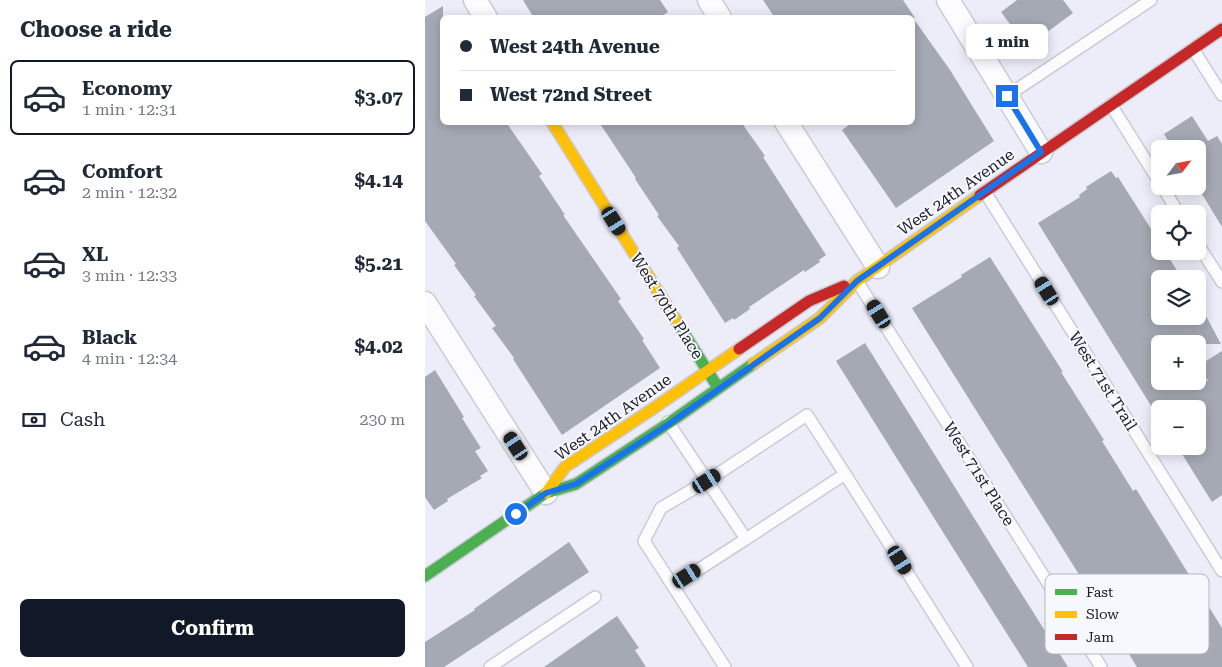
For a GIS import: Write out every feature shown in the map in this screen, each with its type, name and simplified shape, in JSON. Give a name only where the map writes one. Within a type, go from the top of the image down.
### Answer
[{"type":"street","points":[[475,0],[484,15]]},
{"type":"street","points":[[709,0],[718,15]]},
{"type":"street","points":[[948,0],[1041,152]]},
{"type":"street","name":"West 24th Avenue","points":[[546,493],[565,467],[809,301],[857,281],[878,267],[1041,152],[1222,29]]},
{"type":"street","name":"West 70th Place","points":[[554,125],[719,388]]},
{"type":"street","points":[[788,125],[878,267]]},
{"type":"street","name":"West 24th Avenue","points":[[425,576],[546,493],[576,484],[669,424],[820,318],[857,281]]},
{"type":"street","points":[[428,317],[546,493]]},
{"type":"lane","points":[[1007,96],[1151,0]]},
{"type":"lane","points":[[1193,49],[1222,95]]},
{"type":"lane","points":[[1111,105],[1151,169]]},
{"type":"lane","name":"West 71st Trail","points":[[985,192],[1222,571]]},
{"type":"lane","points":[[1206,257],[1222,282]]},
{"type":"lane","name":"West 71st Place","points":[[857,281],[1045,578]]},
{"type":"lane","points":[[657,406],[746,538]]},
{"type":"lane","points":[[725,667],[644,541],[661,508],[707,481],[807,415],[967,667]]},
{"type":"lane","points":[[673,586],[845,474]]},
{"type":"lane","points":[[490,667],[595,597]]},
{"type":"lane","name":"West 71st Place","points":[[1093,654],[1101,667]]},
{"type":"building","points":[[523,0],[660,0],[668,12],[664,15],[532,15]]},
{"type":"building","points":[[763,0],[903,0],[913,15],[773,15]]},
{"type":"building","points":[[1017,0],[1063,0],[1073,13],[1027,47],[1001,12]]},
{"type":"building","points":[[443,6],[443,15],[440,15],[440,125],[508,125],[542,174],[539,176],[565,215],[563,215],[621,299],[618,301],[644,339],[642,340],[660,368],[562,435],[514,358],[492,328],[496,326],[454,265],[456,264],[425,221],[425,17]]},
{"type":"building","points":[[915,21],[950,70],[994,141],[896,208],[842,130],[849,125],[915,125]]},
{"type":"building","points":[[1192,116],[1208,141],[1217,136],[1222,144],[1222,227],[1202,195],[1206,195],[1206,140],[1168,140],[1164,134]]},
{"type":"building","points":[[601,125],[743,125],[765,156],[763,157],[826,255],[819,260],[820,262],[805,272],[804,270],[749,307],[750,309],[734,320],[733,318],[725,323],[677,248],[679,246],[657,216],[659,215]]},
{"type":"building","points":[[1111,171],[1116,178],[1118,177],[1151,229],[1151,260],[1170,260],[1177,270],[1151,270],[1151,325],[1206,325],[1206,316],[1221,344],[1206,344],[1206,335],[1151,335],[1151,390],[1206,390],[1206,381],[1208,381],[1206,378],[1206,361],[1222,351],[1222,495],[1212,502],[1183,455],[1206,455],[1206,400],[1151,400],[1151,406],[1038,223],[1080,197],[1079,195],[1087,189],[1086,187]]},
{"type":"building","points":[[990,257],[1063,372],[1061,372],[1104,440],[1102,441],[1133,491],[1136,489],[1189,574],[1079,574],[912,308],[962,277],[961,275]]},
{"type":"building","points":[[865,343],[1045,631],[1045,654],[1060,654],[1068,667],[1028,667],[836,361]]},
{"type":"building","points":[[435,370],[481,448],[475,451],[488,471],[480,476],[482,478],[447,499],[448,501],[434,510],[425,497],[425,377]]},
{"type":"building","points":[[569,542],[589,572],[444,667],[425,667],[425,642],[475,610]]},
{"type":"building","points":[[1209,607],[1222,628],[1222,667],[1137,667],[1129,654],[1209,654]]},
{"type":"building","points":[[617,616],[639,648],[635,650],[646,667],[544,667]]},
{"type":"traffic: fast","points":[[675,319],[717,386]]},
{"type":"traffic: fast","points":[[425,576],[546,493],[576,484],[669,423],[753,364]]},
{"type":"traffic: slow","points":[[554,125],[675,319]]},
{"type":"traffic: slow","points":[[753,364],[820,318],[857,281],[980,195]]},
{"type":"traffic: slow","points":[[546,493],[565,467],[739,349]]},
{"type":"traffic: jam","points":[[980,195],[1222,29]]},
{"type":"traffic: jam","points":[[739,349],[809,301],[844,286]]},
{"type":"route","points":[[516,514],[546,493],[576,484],[669,424],[820,318],[857,281],[1041,152],[1007,96]]}]
